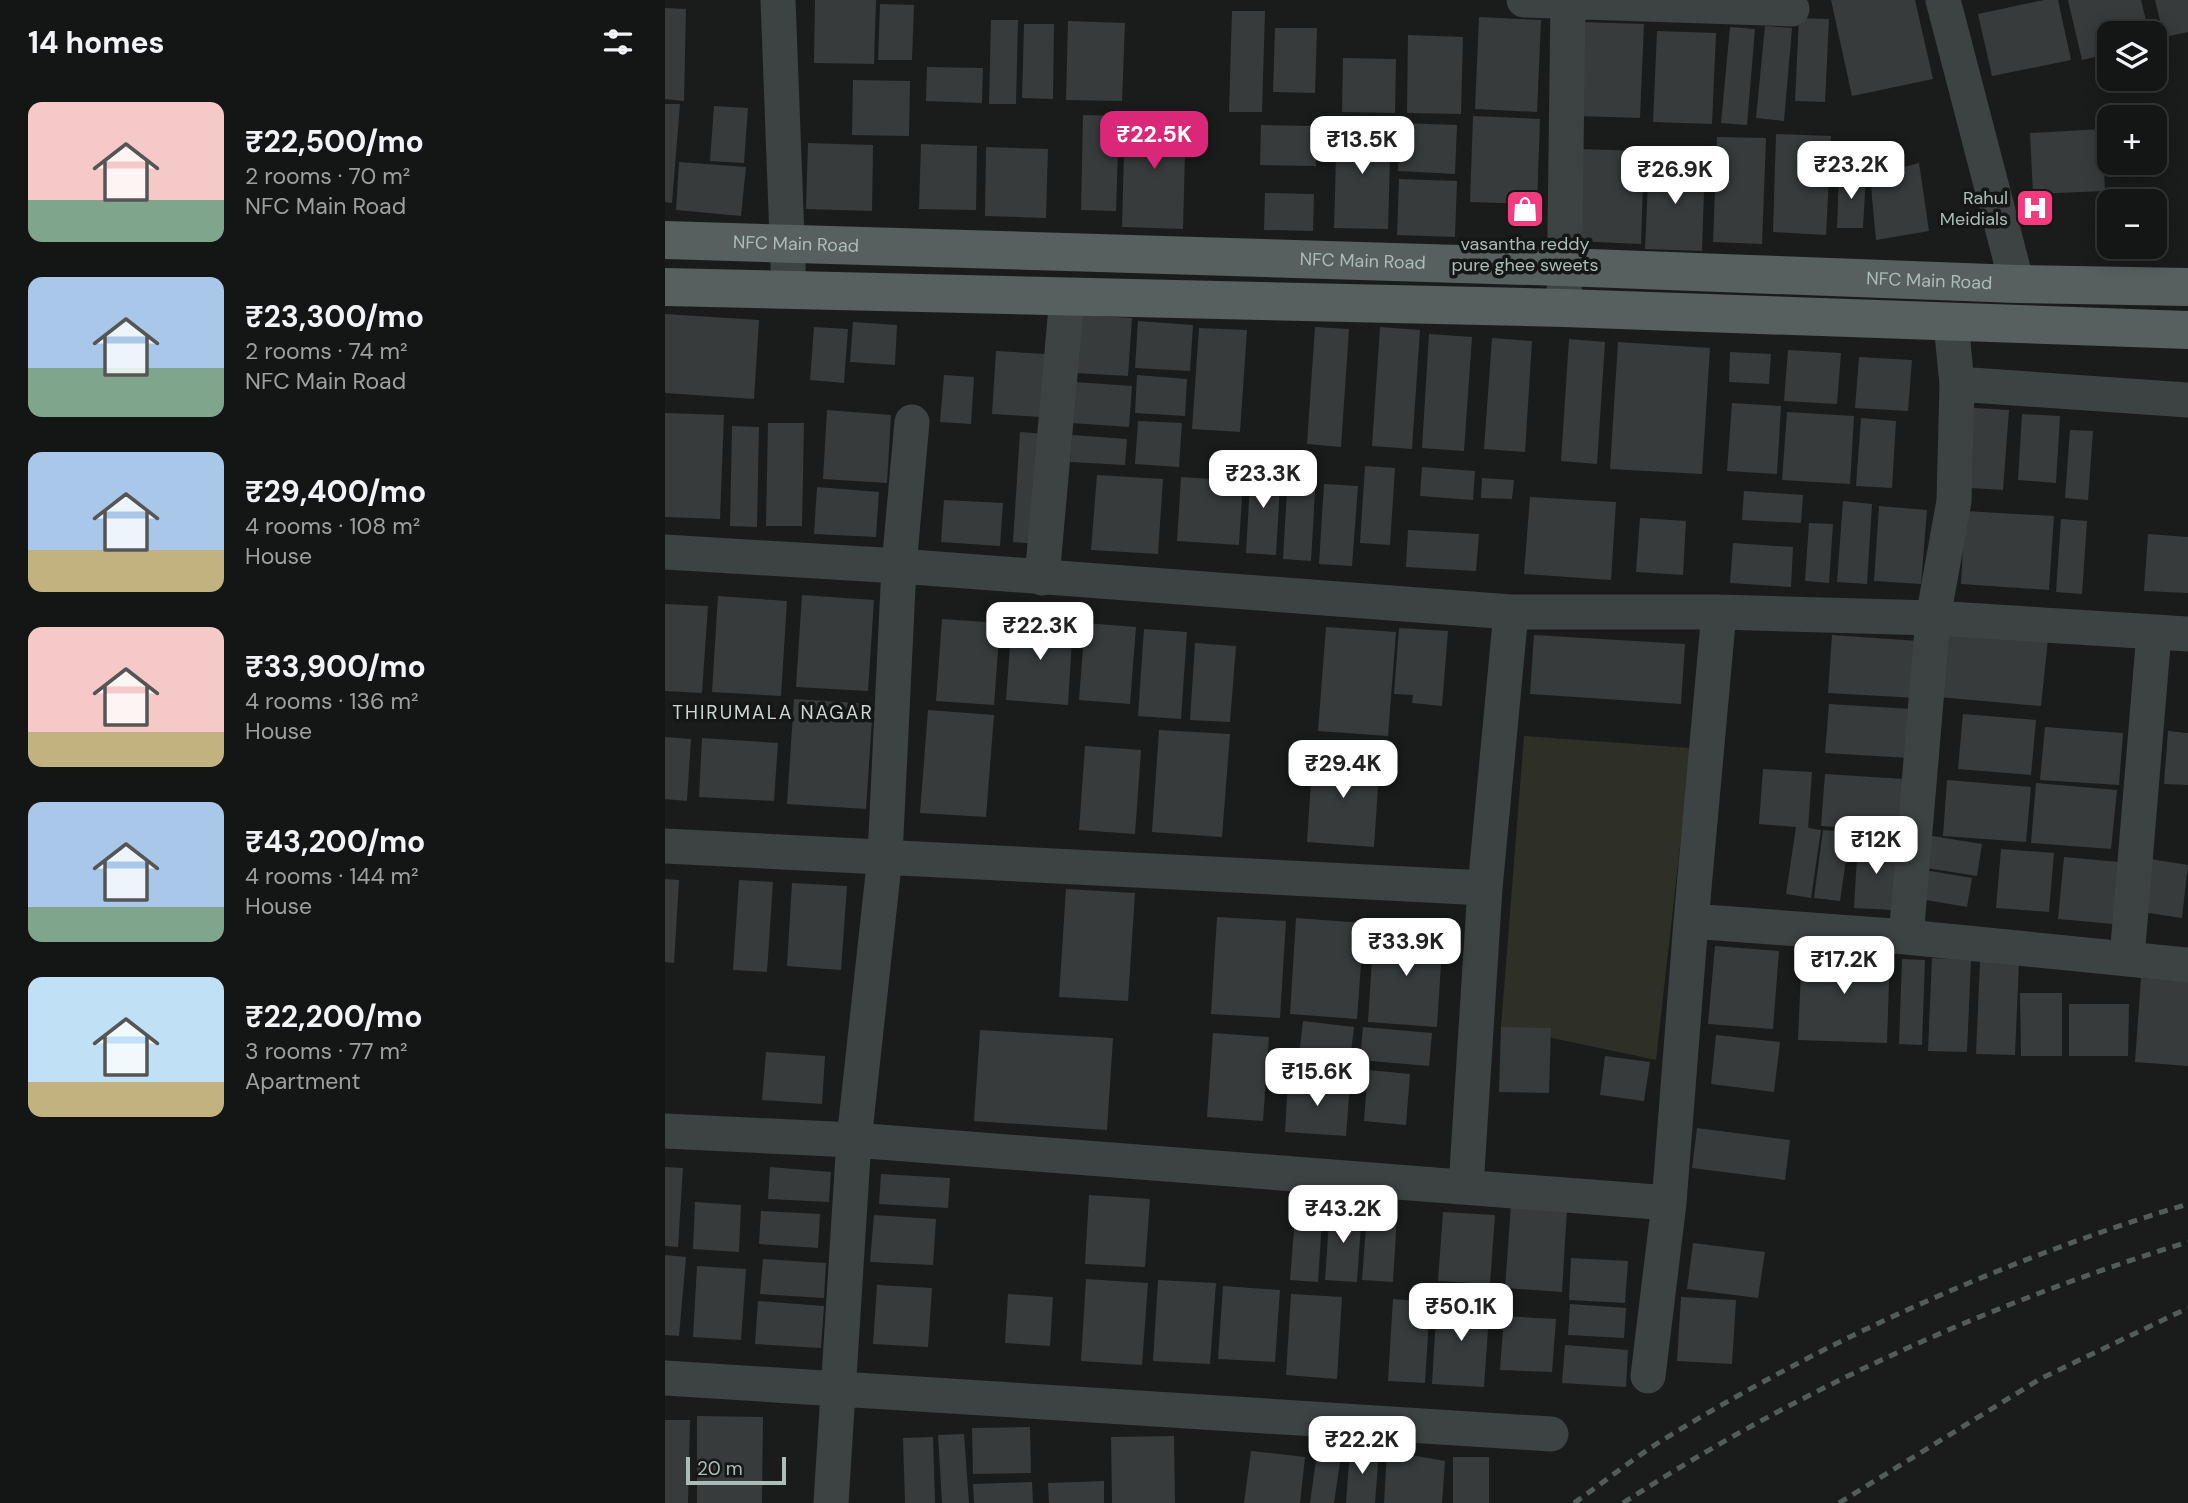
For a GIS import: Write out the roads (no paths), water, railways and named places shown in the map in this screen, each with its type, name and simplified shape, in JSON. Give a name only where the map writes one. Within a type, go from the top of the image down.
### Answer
[{"type":"main road","name":"NFC Main Road","points":[[665,240],[1563,267],[2017,284],[2188,287]]},
{"type":"main road","points":[[665,287],[1564,308],[2188,330]]},
{"type":"street","points":[[778,0],[789,290]]},
{"type":"street","points":[[1524,0],[1792,9]]},
{"type":"street","points":[[1943,0],[2017,284]]},
{"type":"street","points":[[1564,308],[1568,1]]},
{"type":"street","points":[[1042,578],[1066,296]]},
{"type":"street","points":[[1906,937],[1933,618],[1954,501],[1957,384],[1951,323]]},
{"type":"street","points":[[1957,384],[2188,400]]},
{"type":"street","points":[[831,1503],[854,1140],[885,856],[899,566],[912,422]]},
{"type":"street","points":[[665,552],[899,566],[1511,612],[1719,612],[1933,618],[2171,634],[2127,958]]},
{"type":"street","points":[[1466,1187],[1485,888],[1511,612]]},
{"type":"street","points":[[1648,1376],[1669,1203],[1719,612]]},
{"type":"street","points":[[665,846],[1485,888]]},
{"type":"street","points":[[1691,921],[1906,937],[2188,965]]},
{"type":"street","points":[[665,1130],[854,1140],[1669,1203]]},
{"type":"street","points":[[665,1378],[1552,1434]]},
{"type":"railway","points":[[1574,1503],[1661,1441],[1723,1404],[1851,1336],[2051,1250],[2188,1204]]},
{"type":"railway","points":[[1623,1503],[1757,1423],[1897,1353],[2041,1293],[2188,1242]]},
{"type":"railway","points":[[1839,1503],[2040,1379],[2188,1308]]},
{"type":"place","name":"Rahul Meidials","points":[[2035,208]]},
{"type":"place","name":"vasantha reddy pure ghee sweets","points":[[1525,209]]},
{"type":"district","name":"THIRUMALA NAGAR","points":[[773,712]]}]
